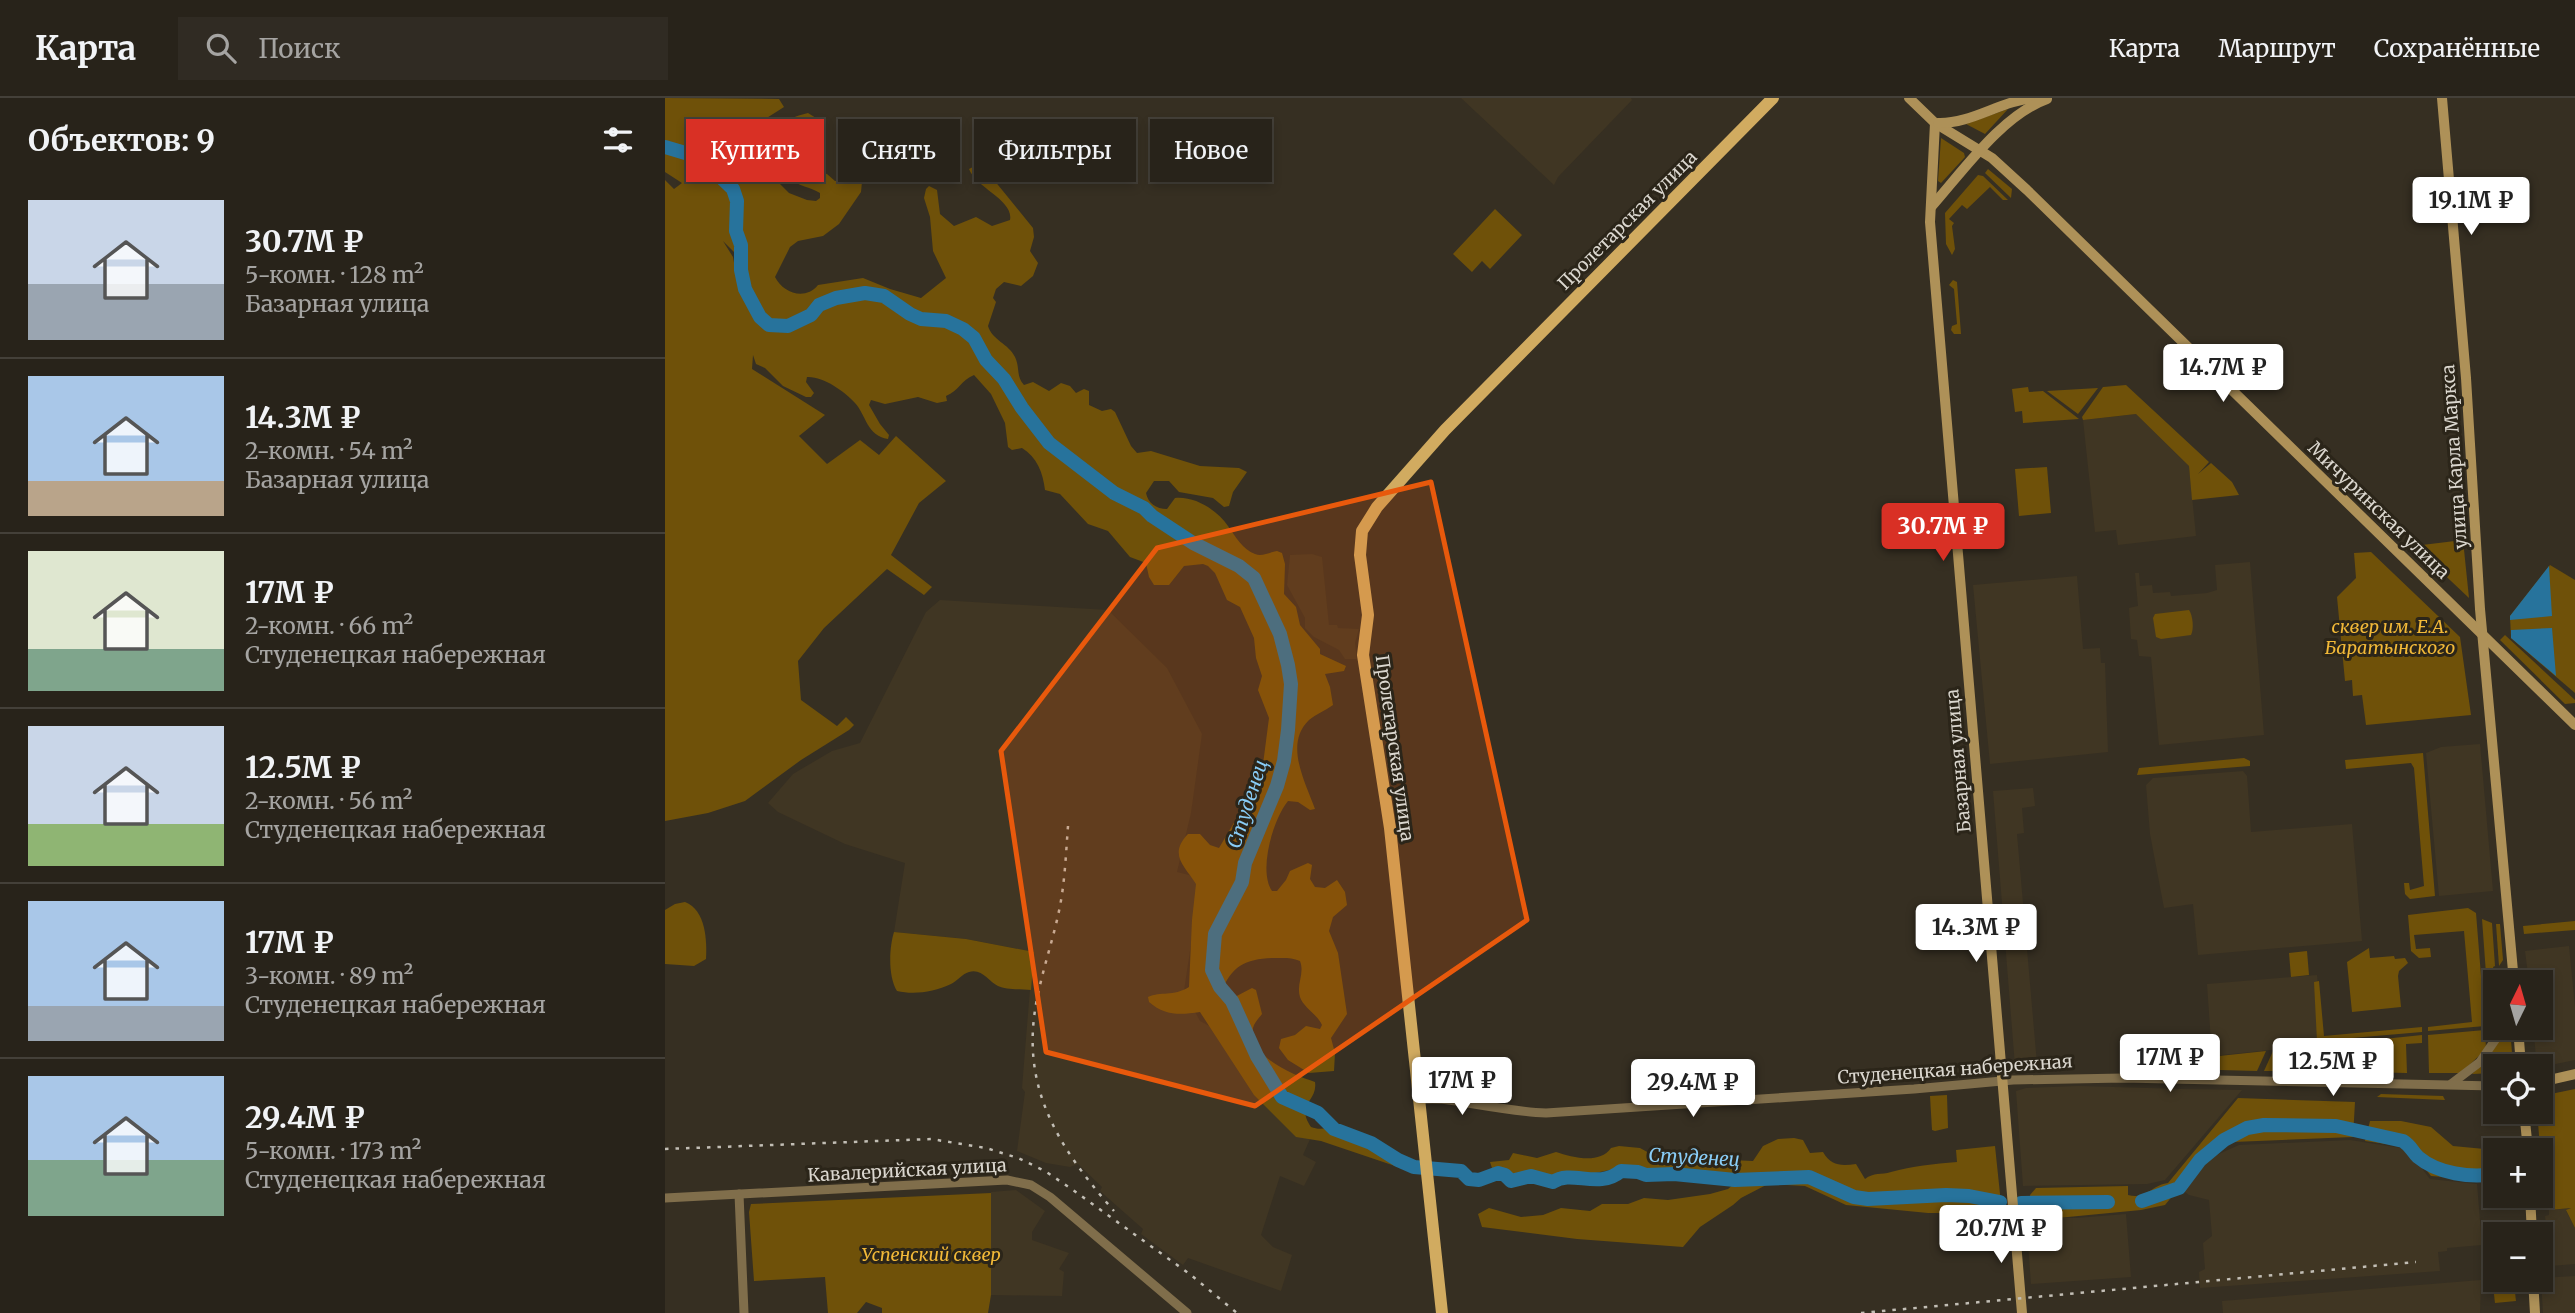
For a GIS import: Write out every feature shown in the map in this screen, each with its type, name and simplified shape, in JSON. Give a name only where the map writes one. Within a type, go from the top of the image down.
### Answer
[{"type":"main road","name":"Пролетарская улица","points":[[1442,1313],[1390,828],[1363,654],[1368,615],[1360,555],[1362,531],[1377,507],[1445,430],[1773,98]]},
{"type":"main road","name":"Мичуринская улица","points":[[1909,98],[1935,123],[1982,150],[2027,190],[2575,725]]},
{"type":"main road","points":[[1935,123],[1957,122],[2020,100],[2049,98]]},
{"type":"main road","points":[[1932,206],[2021,111],[2031,104],[2049,98]]},
{"type":"main road","name":"улица Карла Маркса","points":[[2442,98],[2461,296],[2483,636],[2513,970]]},
{"type":"main road","name":"Базарная улица","points":[[1935,123],[1930,222],[2021,1313]]},
{"type":"main road","points":[[2553,1079],[2575,1074]]},
{"type":"main road","points":[[2534,1292],[2535,1313]]},
{"type":"street","points":[[2449,1085],[2480,1062],[2495,1040]]},
{"type":"street","name":"Студенецкая набережная","points":[[1418,1100],[1430,1098],[1546,1113],[1915,1089],[2002,1080],[2123,1078],[2483,1086]]},
{"type":"street","name":"Кавалерийская улица","points":[[665,1198],[986,1180],[1020,1182],[1031,1185],[1050,1197],[1188,1313]]},
{"type":"street","points":[[739,1194],[744,1313]]},
{"type":"highlighted area","points":[[1431,482],[1527,920],[1255,1106],[1046,1052],[1001,751],[1157,548]]},
{"type":"shaded area","points":[[1461,98],[1632,100],[1558,177],[1554,185]]},
{"type":"shaded area","points":[[2136,414],[2189,466],[2196,536],[2118,545],[2116,530],[2095,532],[2083,420]]},
{"type":"shaded area","points":[[1312,554],[1322,557],[1329,625],[1359,629],[1355,643],[1357,659],[1345,659],[1339,650],[1314,637],[1305,628],[1305,618],[1287,585],[1290,555]]},
{"type":"shaded area","points":[[2250,562],[2264,735],[2159,745],[2151,657],[2139,656],[2137,640],[2131,639],[2129,608],[2138,606],[2135,573],[2139,573],[2140,586],[2152,585],[2153,593],[2170,592],[2171,596],[2207,593],[2217,590],[2215,565]]},
{"type":"shaded area","points":[[2077,576],[2083,649],[2100,648],[2101,663],[2105,663],[2108,752],[1990,764],[1973,585]]},
{"type":"shaded area","points":[[940,600],[1108,610],[1167,668],[1202,734],[1191,813],[1177,872],[1201,878],[1184,991],[1200,1021],[1219,1031],[1314,1130],[1303,1155],[1316,1162],[1304,1186],[1280,1176],[1261,1235],[1273,1247],[1292,1255],[1281,1291],[1188,1258],[1183,1265],[1141,1234],[1143,1229],[1100,1191],[1102,1187],[1078,1164],[1070,1167],[1046,1163],[1017,1151],[1025,1092],[1022,1088],[1033,952],[966,939],[894,932],[905,863],[845,844],[778,812],[768,803],[793,774],[832,751],[860,743],[926,612]]},
{"type":"shaded area","points":[[2480,744],[2493,891],[2439,896],[2426,753],[2441,747]]},
{"type":"shaded area","points":[[2243,771],[2247,776],[2251,832],[2352,824],[2362,941],[2198,955],[2193,904],[2164,908],[2150,834],[2146,785],[2153,778]]},
{"type":"shaded area","points":[[2033,788],[2035,806],[2022,808],[2024,833],[2017,834],[2037,1064],[2015,1066],[1993,791]]},
{"type":"shaded area","points":[[2569,946],[2575,1007],[2575,1060],[2553,1065],[2553,1054],[2536,1054],[2534,1040],[2553,1040],[2553,970],[2527,970],[2525,951]]},
{"type":"shaded area","points":[[2317,975],[2322,1036],[2309,1046],[2212,1056],[2207,984]]},
{"type":"shaded area","points":[[2079,1086],[2242,1090],[2165,1180],[2147,1184],[2023,1186],[2016,1091],[2026,1088]]},
{"type":"shaded area","points":[[2350,1140],[2407,1149],[2430,1179],[2477,1184],[2482,1245],[2447,1248],[2447,1251],[2438,1252],[2440,1271],[2200,1288],[2199,1272],[2205,1269],[2203,1243],[2212,1236],[2209,1200],[2189,1195],[2181,1189],[2201,1162],[2239,1145]]},
{"type":"shaded area","points":[[1016,1190],[1045,1211],[1032,1232],[1032,1240],[1069,1253],[1059,1269],[1064,1272],[1062,1296],[991,1295],[991,1192]]},
{"type":"shaded area","points":[[2571,1208],[2566,1211],[2575,1228],[2575,1264],[2553,1266],[2553,1222],[2546,1222],[2545,1216],[2549,1215],[2549,1210]]},
{"type":"shaded area","points":[[2126,1214],[2131,1277],[2031,1284],[2026,1217],[2076,1218]]},
{"type":"shaded area","points":[[2575,1276],[2575,1313],[2543,1313],[2542,1292],[2553,1292],[2553,1277]]},
{"type":"shaded area","points":[[2481,1280],[2480,1313],[2223,1313],[2222,1301]]},
{"type":"green space","points":[[665,98],[779,99],[784,107],[765,119],[686,119],[686,182],[778,182],[789,193],[816,201],[820,198],[820,193],[795,182],[824,182],[824,173],[838,182],[862,182],[861,192],[839,224],[823,236],[798,241],[790,247],[775,277],[789,291],[801,294],[818,285],[863,278],[921,298],[946,278],[933,251],[930,217],[924,198],[926,189],[929,186],[937,190],[940,214],[954,226],[976,217],[992,226],[1010,220],[1006,206],[979,182],[996,182],[1033,228],[1034,237],[1030,251],[1038,263],[1033,276],[1021,286],[1004,282],[996,289],[993,298],[996,302],[988,326],[993,335],[1012,353],[1024,385],[1033,382],[1049,391],[1061,383],[1070,386],[1076,393],[1084,389],[1089,391],[1089,405],[1102,411],[1111,409],[1115,412],[1137,453],[1151,451],[1200,466],[1239,468],[1247,472],[1233,492],[1229,506],[1224,507],[1213,498],[1179,492],[1169,481],[1154,481],[1146,493],[1156,507],[1163,509],[1167,509],[1175,498],[1190,499],[1205,505],[1223,520],[1251,552],[1260,555],[1277,551],[1282,553],[1285,564],[1284,594],[1296,607],[1300,625],[1320,649],[1320,654],[1346,666],[1344,671],[1325,674],[1333,705],[1309,720],[1298,740],[1299,763],[1315,809],[1310,810],[1298,802],[1288,801],[1273,832],[1266,871],[1272,891],[1277,891],[1290,871],[1308,863],[1312,865],[1310,879],[1315,887],[1325,888],[1337,880],[1345,892],[1347,905],[1333,917],[1329,931],[1338,953],[1347,1014],[1331,1038],[1335,1053],[1334,1071],[1309,1073],[1288,1060],[1279,1048],[1281,1039],[1295,1035],[1306,1026],[1320,1029],[1322,1025],[1300,997],[1300,961],[1273,958],[1247,962],[1235,970],[1221,992],[1223,996],[1231,999],[1252,988],[1256,990],[1262,1014],[1253,1028],[1258,1048],[1285,1070],[1315,1082],[1305,1113],[1311,1127],[1345,1129],[1395,1161],[1395,1166],[1321,1141],[1296,1137],[1254,1095],[1200,1012],[1173,1013],[1161,1010],[1149,1002],[1148,997],[1178,992],[1189,987],[1196,884],[1180,860],[1179,848],[1182,841],[1188,834],[1200,834],[1210,845],[1219,848],[1262,772],[1269,718],[1258,690],[1262,676],[1256,658],[1254,638],[1240,607],[1227,600],[1215,573],[1208,566],[1184,566],[1169,585],[1154,585],[1146,563],[1130,557],[1108,531],[1088,524],[1060,494],[1045,490],[1041,472],[1032,456],[1022,448],[1012,450],[1008,447],[1005,423],[991,394],[974,375],[946,396],[947,401],[937,403],[918,397],[885,404],[871,400],[869,405],[889,435],[888,439],[876,434],[855,403],[833,385],[807,377],[806,382],[814,393],[811,397],[806,397],[783,386],[765,368],[756,364],[753,355],[752,369],[825,415],[799,436],[827,464],[860,440],[879,455],[896,436],[946,481],[919,503],[891,555],[932,587],[924,595],[887,569],[824,628],[798,661],[801,700],[837,726],[846,717],[854,725],[849,730],[801,760],[745,801],[708,813],[665,821],[665,180],[674,189],[682,183],[665,172]],"holes":[[[723,241],[736,254],[747,305],[737,280],[733,257]]]},
{"type":"green space","points":[[2008,109],[1985,134],[1966,124]]},
{"type":"green space","points":[[808,113],[817,119],[791,119]]},
{"type":"green space","points":[[1941,138],[1964,153],[1965,157],[1941,183],[1938,181]]},
{"type":"green space","points":[[1988,169],[2012,189],[2011,198],[1985,173]]},
{"type":"green space","points":[[1978,175],[1983,176],[2008,200],[2003,200],[1990,187],[1967,209],[1962,205],[1949,219],[1954,223],[1952,226],[1955,249],[1952,255],[1946,244],[1945,213]]},
{"type":"green space","points":[[1495,209],[1522,235],[1490,269],[1482,261],[1472,272],[1453,254]]},
{"type":"green space","points":[[1953,280],[1957,282],[1961,334],[1954,334],[1951,330],[1952,326],[1957,324],[1954,289],[1949,285]]},
{"type":"green space","points":[[2126,385],[2209,462],[2198,474],[2211,463],[2232,482],[2239,495],[2192,500],[2189,466],[2136,414],[2083,420],[2082,417],[2103,387]]},
{"type":"green space","points":[[2028,387],[2029,392],[2043,391],[2079,419],[2023,423],[2022,411],[2015,412],[2012,389]]},
{"type":"green space","points":[[2098,388],[2078,414],[2047,391]]},
{"type":"green space","points":[[2047,467],[2051,513],[2019,516],[2015,469]]},
{"type":"green space","name":"сквер им. Е.А. Баратынского","points":[[2463,540],[2469,598],[2414,546]]},
{"type":"green space","name":"сквер им. Е.А. Баратынского","points":[[2371,552],[2460,637],[2471,715],[2366,725],[2362,695],[2353,696],[2352,680],[2345,681],[2337,597],[2356,578],[2354,553]]},
{"type":"green space","points":[[2550,565],[2575,580],[2575,693],[2511,638],[2510,616]]},
{"type":"green space","points":[[2189,610],[2193,622],[2191,635],[2161,639],[2156,637],[2153,618],[2155,614]]},
{"type":"green space","points":[[2505,635],[2575,700],[2575,703],[2565,704],[2500,640]]},
{"type":"green space","points":[[2423,753],[2435,896],[2410,899],[2405,894],[2404,883],[2409,883],[2410,890],[2424,886],[2414,768],[2411,763],[2346,769],[2345,760]]},
{"type":"green space","points":[[2244,758],[2250,761],[2250,766],[2137,775],[2139,768]]},
{"type":"green space","points":[[685,902],[697,912],[704,927],[706,959],[694,966],[665,964],[665,910]]},
{"type":"green space","points":[[2468,908],[2476,913],[2483,1026],[2428,1031],[2428,1027],[2472,1022],[2464,931],[2414,935],[2416,949],[2430,948],[2431,957],[2419,958],[2411,951],[2408,915]]},
{"type":"green space","points":[[2482,919],[2492,923],[2495,966],[2494,970],[2486,970]]},
{"type":"green space","points":[[2575,921],[2575,930],[2524,934],[2523,926]]},
{"type":"green space","points":[[2496,924],[2500,924],[2503,960],[2499,966]]},
{"type":"green space","points":[[894,932],[966,939],[1034,952],[1031,990],[1001,987],[974,971],[938,989],[917,993],[897,991],[890,962]]},
{"type":"green space","points":[[2369,948],[2370,958],[2394,956],[2395,959],[2405,958],[2408,963],[2399,971],[2398,976],[2401,1007],[2352,1012],[2347,962]]},
{"type":"green space","points":[[2307,951],[2309,975],[2291,977],[2289,953]]},
{"type":"green space","points":[[2319,981],[2324,1036],[2422,1027],[2422,1032],[2317,1041],[2314,982]]},
{"type":"green space","points":[[2483,1030],[2486,1049],[2461,1073],[2429,1073],[2428,1035]]},
{"type":"green space","points":[[2422,1035],[2422,1043],[2406,1044],[2407,1073],[2319,1071],[2315,1068],[2316,1046]]},
{"type":"green space","points":[[2500,1040],[2511,1040],[2512,1054],[2491,1054]]},
{"type":"green space","points":[[2309,1047],[2310,1071],[2264,1071],[2273,1051]]},
{"type":"green space","points":[[2266,1051],[2257,1071],[2220,1070],[2219,1056]]},
{"type":"green space","points":[[2213,1057],[2213,1070],[2147,1069],[2126,1065]]},
{"type":"green space","points":[[2483,1063],[2483,1074],[2472,1074]]},
{"type":"green space","points":[[2575,1089],[2575,1228],[2566,1210],[2571,1208],[2549,1210],[2553,1208],[2553,1138],[2539,1138],[2538,1124],[2553,1124],[2553,1094]]},
{"type":"green space","points":[[2381,1094],[2443,1096],[2445,1100],[2377,1097]]},
{"type":"green space","points":[[1947,1095],[1948,1128],[1932,1130],[1930,1096]]},
{"type":"green space","points":[[2238,1098],[2355,1102],[2353,1137],[2233,1142],[2200,1162],[2165,1205],[2141,1210],[2047,1219],[2047,1211],[2024,1214],[2024,1209],[2031,1207],[2030,1195],[2036,1188],[2128,1186],[2128,1195],[2140,1196],[2168,1183]]},
{"type":"green space","points":[[2370,1121],[2401,1121],[2431,1127],[2453,1146],[2483,1149],[2483,1180],[2431,1176],[2408,1147],[2365,1141]]},
{"type":"green space","points":[[1778,1139],[1803,1140],[1810,1153],[1823,1152],[1829,1160],[1837,1164],[1856,1164],[1865,1179],[1875,1174],[1907,1168],[1957,1162],[1956,1150],[1995,1146],[2002,1213],[1928,1213],[1846,1205],[1805,1186],[1768,1184],[1741,1198],[1700,1227],[1683,1247],[1577,1239],[1482,1227],[1478,1214],[1489,1208],[1521,1217],[1543,1215],[1561,1208],[1590,1211],[1602,1204],[1628,1204],[1644,1198],[1668,1200],[1710,1194],[1728,1189],[1735,1183],[1733,1177],[1727,1175],[1624,1167],[1595,1173],[1555,1176],[1529,1171],[1509,1174],[1493,1171],[1490,1162],[1509,1160],[1513,1153],[1537,1158],[1556,1152],[1593,1158],[1619,1146],[1640,1148],[1660,1159],[1689,1156],[1753,1161],[1763,1146]]},
{"type":"green space","name":"Успенский сквер","points":[[991,1193],[991,1295],[988,1313],[882,1313],[882,1308],[866,1302],[857,1313],[828,1313],[825,1277],[754,1281],[749,1212],[751,1204]]},
{"type":"green space","points":[[2494,1292],[2515,1292],[2516,1301],[2495,1303]]},
{"type":"water","points":[[2549,566],[2552,616],[2510,620],[2510,616]]},
{"type":"water","points":[[2552,628],[2556,676],[2511,638],[2511,630]]},
{"type":"waterway","name":"Студенец","points":[[665,147],[692,155],[707,164],[733,189],[737,201],[736,231],[741,245],[741,270],[745,289],[760,317],[769,325],[788,326],[811,315],[819,305],[836,298],[865,293],[884,296],[921,319],[946,321],[963,329],[974,338],[986,360],[1004,379],[1049,443],[1114,493],[1144,508],[1193,543],[1239,566],[1254,578],[1280,634],[1288,665],[1291,684],[1288,730],[1277,786],[1245,863],[1242,882],[1215,934],[1212,970],[1220,987],[1232,1001],[1257,1056],[1282,1097],[1318,1113],[1334,1129],[1371,1143],[1398,1160],[1414,1167],[1461,1171],[1469,1179],[1479,1180],[1498,1173],[1511,1181],[1531,1176],[1553,1182],[1568,1177],[1603,1179],[1621,1171],[1735,1180],[1809,1177],[1854,1197],[1868,1199],[1946,1195],[2000,1202]]},
{"type":"waterway","name":"Студенец","points":[[2142,1201],[2179,1188],[2200,1160],[2224,1140],[2247,1128],[2264,1125],[2336,1126],[2403,1141],[2418,1157],[2435,1167],[2465,1175],[2483,1175]]},
{"type":"waterway","name":"Студенец","points":[[2021,1203],[2108,1202]]},
{"type":"railway","points":[[1068,826],[1060,906],[1037,999],[1033,1031],[1034,1060],[1039,1088],[1061,1139],[1076,1164],[1114,1211]]},
{"type":"railway","points":[[665,1149],[931,1139],[986,1148],[1018,1158],[1045,1171],[1191,1275],[1237,1313]]},
{"type":"railway","points":[[1861,1313],[2416,1262]]}]
